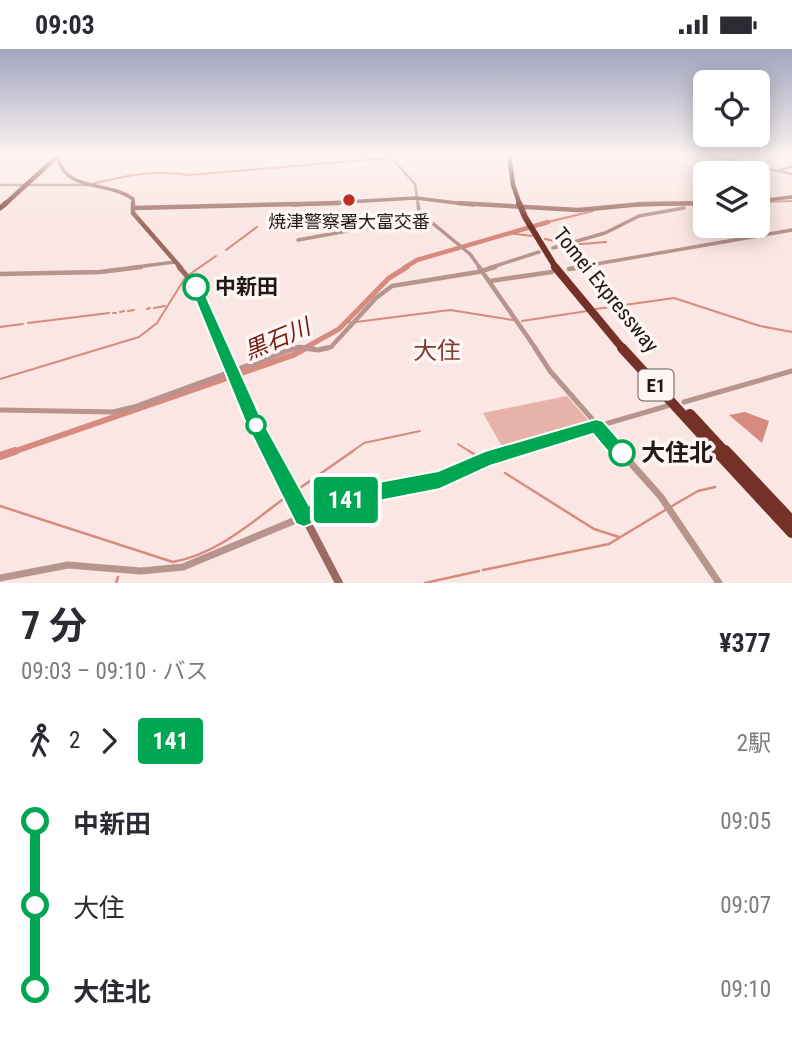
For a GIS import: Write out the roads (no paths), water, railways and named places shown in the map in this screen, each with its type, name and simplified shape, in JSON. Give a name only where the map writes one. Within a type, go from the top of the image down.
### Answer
[{"type":"highway","points":[[0,207],[32,179]]},
{"type":"highway","name":"Tomei Expressway","points":[[514,179],[522,206],[556,268],[598,321],[792,532]]},
{"type":"highway","name":"Tomei Expressway","points":[[533,227],[561,268],[604,320],[792,522]]},
{"type":"main road","points":[[72,179],[89,185],[118,189],[134,199],[133,213],[195,285],[253,419],[339,583]]},
{"type":"main road","points":[[770,200],[792,197]]},
{"type":"main road","points":[[133,208],[321,204],[416,198],[494,207],[579,210],[693,203]]},
{"type":"street","points":[[410,179],[415,184],[418,211],[460,245],[483,271],[550,371],[661,497],[719,583]]},
{"type":"street","points":[[0,185],[89,185]]},
{"type":"street","points":[[553,248],[605,233],[639,216],[684,208],[676,203]]},
{"type":"street","points":[[298,240],[424,217]]},
{"type":"street","points":[[569,269],[792,230]]},
{"type":"street","points":[[0,410],[121,411],[234,375],[287,349],[327,349],[392,286],[483,271],[539,253]]},
{"type":"street","points":[[0,274],[112,271],[175,261]]},
{"type":"street","points":[[490,281],[552,272]]},
{"type":"street","points":[[684,402],[792,371]]},
{"type":"street","points":[[0,578],[68,565],[141,571],[170,570],[204,560],[357,496],[440,480],[485,459],[667,406]]},
{"type":"waterway","points":[[92,184],[113,179]]},
{"type":"waterway","points":[[770,202],[792,201]]},
{"type":"waterway","points":[[548,222],[593,211]]},
{"type":"waterway","name":"黒石川","points":[[404,268],[417,260],[548,222]]},
{"type":"waterway","points":[[226,250],[257,227]]},
{"type":"waterway","points":[[508,233],[532,236]]},
{"type":"waterway","points":[[545,239],[563,243]]},
{"type":"waterway","points":[[569,245],[606,242]]},
{"type":"waterway","points":[[190,274],[216,256]]},
{"type":"waterway","name":"黒石川","points":[[303,349],[339,329],[389,278],[407,267]]},
{"type":"waterway","points":[[0,379],[139,337],[157,323],[185,278]]},
{"type":"waterway","points":[[596,309],[674,298],[760,326],[792,332]]},
{"type":"waterway","points":[[154,308],[165,306]]},
{"type":"waterway","points":[[128,311],[134,310]]},
{"type":"waterway","points":[[356,322],[450,310],[513,320]]},
{"type":"waterway","points":[[120,312],[124,311]]},
{"type":"waterway","points":[[522,321],[587,311]]},
{"type":"waterway","points":[[28,323],[109,313]]},
{"type":"waterway","name":"黒石川","points":[[346,323],[350,322]]},
{"type":"waterway","points":[[0,327],[23,324]]},
{"type":"waterway","name":"黒石川","points":[[10,453],[293,355],[306,348]]},
{"type":"waterway","points":[[350,453],[364,443],[420,431]]},
{"type":"waterway","points":[[458,444],[472,453]]},
{"type":"waterway","name":"黒石川","points":[[0,456],[15,451]]},
{"type":"waterway","points":[[297,490],[353,451]]},
{"type":"waterway","points":[[469,451],[479,457]]},
{"type":"waterway","points":[[505,473],[594,529],[619,537]]},
{"type":"waterway","points":[[672,506],[698,491],[715,487]]},
{"type":"waterway","points":[[0,506],[173,562],[219,545],[286,497]]},
{"type":"waterway","points":[[483,570],[609,544],[667,509]]},
{"type":"waterway","points":[[425,583],[479,571]]},
{"type":"waterway","points":[[116,583],[118,577]]},
{"type":"place","name":"焼津警察署大富交番","points":[[349,200]]},
{"type":"place","name":"中新田","points":[[196,287]]},
{"type":"place","name":"大住北","points":[[622,453]]},
{"type":"district","name":"大住","points":[[437,351]]}]
